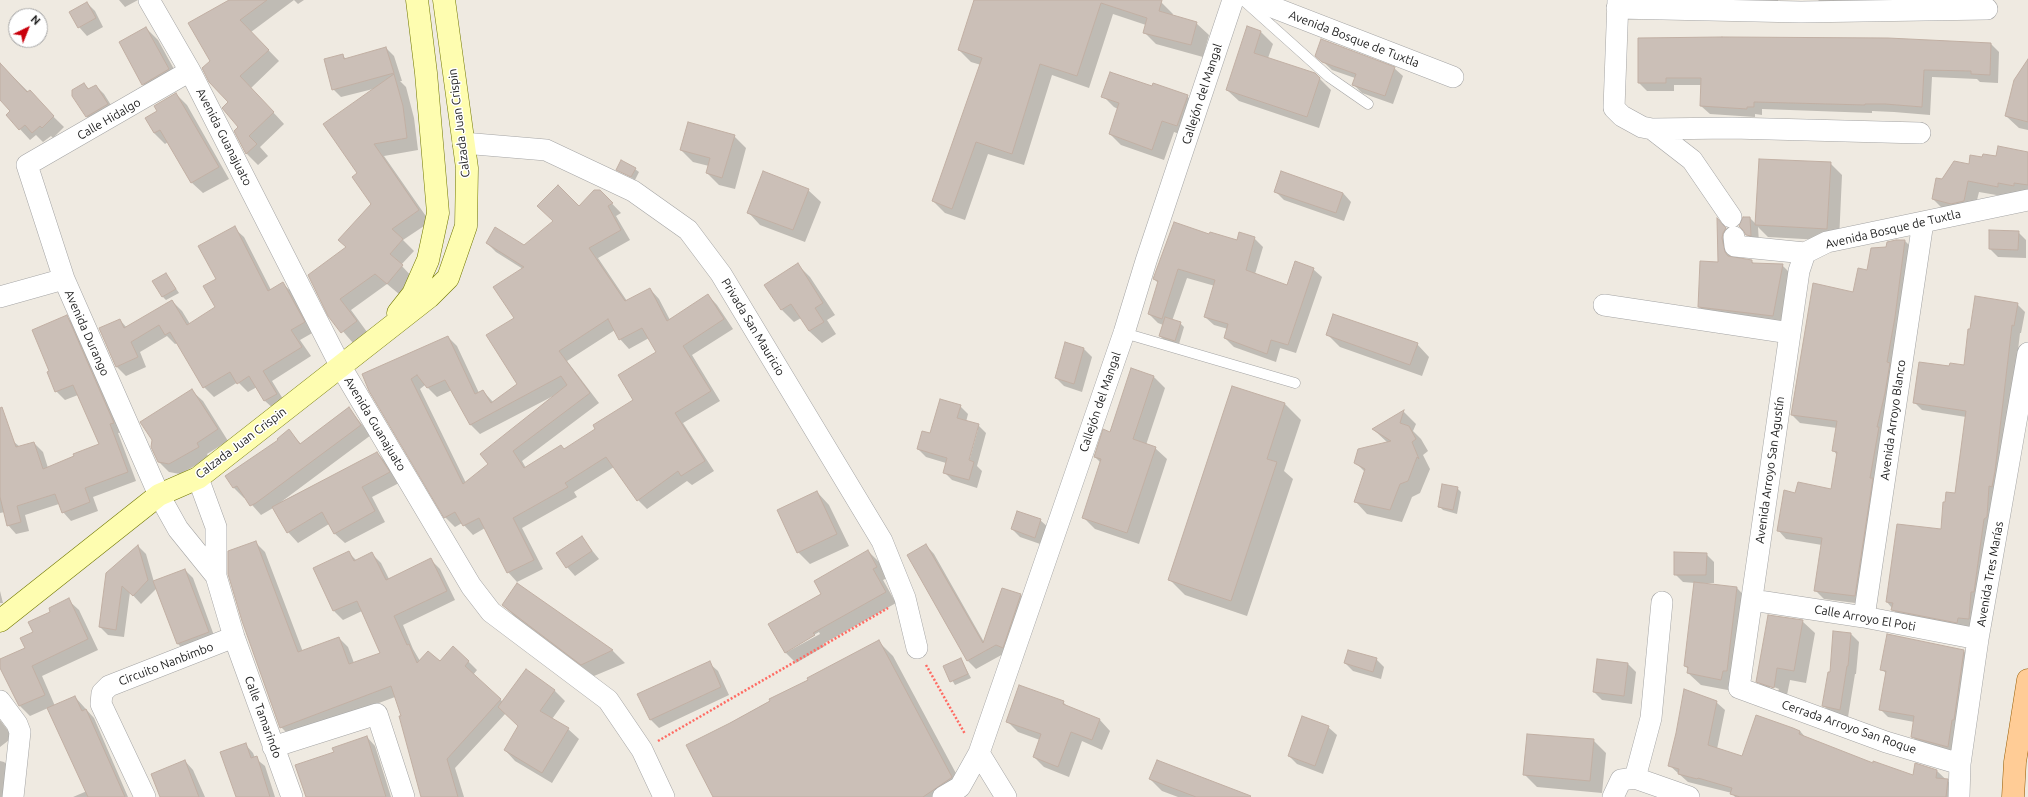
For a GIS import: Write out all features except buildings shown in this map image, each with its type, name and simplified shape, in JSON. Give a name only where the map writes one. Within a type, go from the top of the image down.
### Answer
[{"type":"main road","name":"Calzada Juan Crispin","points":[[383,332],[412,294],[428,260],[438,213],[426,73],[417,0]]},
{"type":"main road","name":"Calzada Juan Crispin","points":[[0,621],[159,495],[198,478],[429,297],[448,278],[466,226],[467,168],[444,0]]},
{"type":"main road","points":[[2014,797],[2015,762],[2028,680]]},
{"type":"street","name":"Avenida Guanajuato","points":[[149,0],[190,71],[341,367],[471,586],[491,612],[608,700],[642,750],[664,797]]},
{"type":"street","name":"Callejón del Mangal","points":[[943,797],[960,787],[979,754],[1124,333],[1146,261],[1233,0]]},
{"type":"street","name":"Avenida Bosque de Tuxtla","points":[[1254,0],[1453,78]]},
{"type":"street","points":[[1805,253],[1733,233],[1692,160],[1652,129],[1632,121],[1614,108],[1618,4],[1987,9]]},
{"type":"street","name":"Calle Hidalgo","points":[[27,165],[190,71]]},
{"type":"street","points":[[1652,129],[1732,128],[1920,133]]},
{"type":"street","name":"Privada San Mauricio","points":[[463,142],[546,150],[633,191],[688,230],[721,274],[882,541],[905,598],[917,648]]},
{"type":"street","name":"Avenida Durango","points":[[27,165],[64,280],[159,495]]},
{"type":"street","name":"Avenida Bosque de Tuxtla","points":[[1805,253],[1828,242],[2028,200]]},
{"type":"street","name":"Avenida Arroyo Blanco","points":[[1864,617],[1923,222]]},
{"type":"street","name":"Avenida Arroyo San Agustín","points":[[1739,688],[1799,271],[1805,253]]},
{"type":"street","points":[[0,297],[64,280]]},
{"type":"street","points":[[1604,305],[1790,332]]},
{"type":"street","name":"Avenida Tres Marías","points":[[1959,797],[1960,764],[1978,639],[2028,353]]},
{"type":"street","points":[[198,478],[216,527],[216,576],[234,637]]},
{"type":"street","points":[[159,495],[178,529],[216,576]]},
{"type":"street","name":"Calle Arroyo El Poti","points":[[1752,600],[1864,617],[1978,639]]},
{"type":"street","points":[[1635,778],[1651,718],[1662,602]]},
{"type":"street","name":"Calle Tamarindo","points":[[234,637],[292,797]]},
{"type":"street","name":"Circuito Nanbimbo","points":[[145,797],[101,704],[102,694],[109,686],[234,637]]},
{"type":"street","name":"Cerrada Arroyo San Roque","points":[[1739,688],[1886,742],[1960,764]]},
{"type":"street","points":[[0,701],[17,724],[20,732],[13,797]]},
{"type":"street","points":[[273,747],[377,714],[404,797]]},
{"type":"street","points":[[979,754],[1006,797]]},
{"type":"street","points":[[1613,797],[1621,780],[1635,778],[1689,797]]},
{"type":"lane","points":[[1243,0],[1329,77],[1368,104]]},
{"type":"lane","points":[[1124,333],[1295,383]]},
{"type":"path","points":[[642,750],[905,598]]},
{"type":"path","points":[[917,648],[965,735],[979,754]]}]
